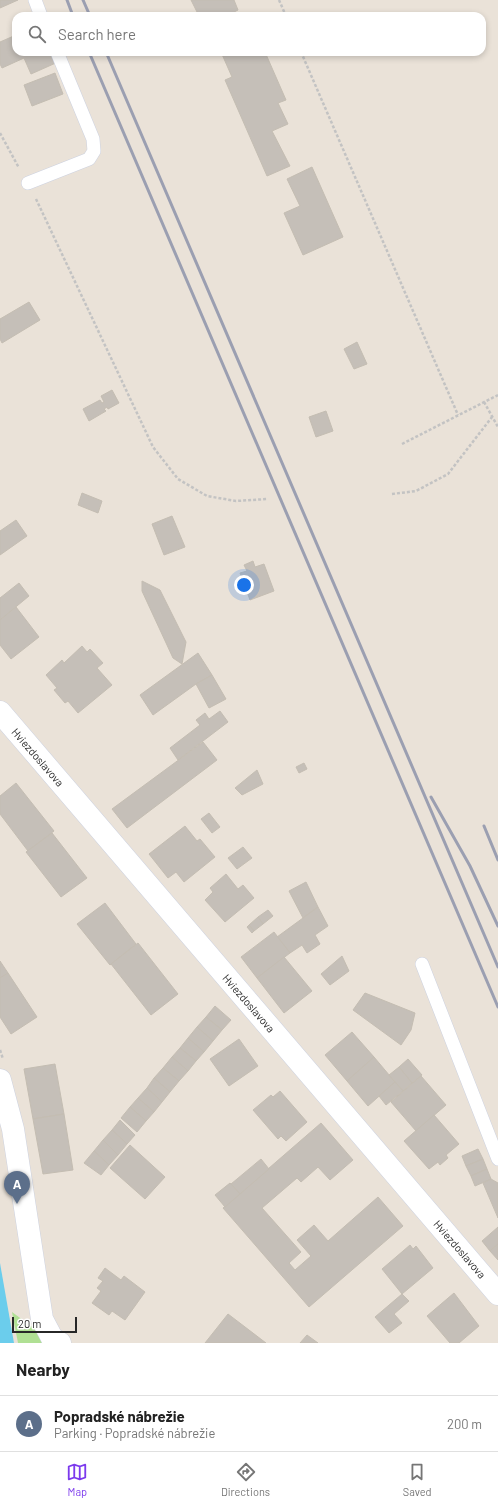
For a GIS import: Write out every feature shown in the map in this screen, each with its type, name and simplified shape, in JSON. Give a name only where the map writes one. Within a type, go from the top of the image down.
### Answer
[{"type":"street","name":"Hviezdoslavova","points":[[0,712],[498,1294]]},
{"type":"street","points":[[0,1080],[13,1129],[42,1318],[52,1338],[60,1343]]},
{"type":"lane","points":[[35,0],[40,12]]},
{"type":"lane","points":[[28,183],[89,159],[94,151],[93,138],[58,56]]},
{"type":"lane","points":[[422,964],[498,1159]]},
{"type":"path","points":[[279,0],[284,12]]},
{"type":"path","points":[[303,56],[458,415]]},
{"type":"path","points":[[0,133],[4,143],[28,183],[153,447],[178,479],[207,496],[236,501],[268,499]]},
{"type":"path","points":[[0,146],[4,143]]},
{"type":"path","points":[[402,444],[498,395]]},
{"type":"path","points":[[484,402],[498,427]]},
{"type":"path","points":[[392,494],[416,491],[448,474],[492,417]]},
{"type":"green space","points":[[12,1312],[54,1343],[18,1343]]},
{"type":"water","points":[[0,1263],[14,1343],[0,1343]]},
{"type":"building","points":[[0,0],[18,0],[0,8]]},
{"type":"building","points":[[191,0],[234,0],[238,10],[234,12],[197,12]]},
{"type":"building","points":[[12,37],[12,56],[56,56],[58,62],[31,74],[24,58],[2,68],[0,64],[0,42]]},
{"type":"building","points":[[223,56],[267,56],[286,100],[278,103],[288,124],[272,131],[290,166],[267,176],[225,80],[232,77]]},
{"type":"building","points":[[55,73],[63,94],[32,106],[24,85]]},
{"type":"building","points":[[312,167],[343,237],[303,255],[284,213],[300,206],[287,179]]},
{"type":"building","points":[[29,302],[40,320],[2,343],[0,339],[0,319]]},
{"type":"building","points":[[357,342],[367,364],[354,369],[344,349]]},
{"type":"building","points":[[112,390],[119,403],[108,409],[107,407],[104,409],[106,411],[89,421],[83,409],[100,400],[102,403],[104,402],[101,396]]},
{"type":"building","points":[[326,411],[333,431],[316,437],[309,417]]},
{"type":"building","points":[[82,493],[102,501],[98,513],[78,505]]},
{"type":"building","points":[[172,516],[185,547],[164,555],[152,524]]},
{"type":"building","points":[[16,520],[27,536],[0,555],[0,531]]},
{"type":"building","points":[[253,561],[255,567],[264,564],[274,591],[250,600],[240,573],[247,571],[244,565]]},
{"type":"building","points":[[142,581],[160,590],[186,642],[182,664],[173,658],[142,591]]},
{"type":"building","points":[[19,583],[29,596],[0,620],[0,598]]},
{"type":"building","points":[[16,607],[39,637],[11,659],[0,645],[0,620]]},
{"type":"building","points":[[82,646],[87,652],[90,649],[103,663],[97,668],[112,685],[78,713],[68,701],[65,703],[54,690],[57,688],[46,675],[62,660],[64,663]]},
{"type":"building","points":[[198,653],[212,675],[196,684],[153,715],[140,695]]},
{"type":"building","points":[[212,675],[226,699],[209,708],[196,684]]},
{"type":"building","points":[[220,711],[228,722],[178,760],[170,748],[200,725],[196,720],[205,713],[209,719]]},
{"type":"building","points":[[203,742],[217,760],[127,828],[112,809]]},
{"type":"building","points":[[304,763],[307,769],[299,773],[296,767]]},
{"type":"building","points":[[257,770],[263,784],[242,795],[235,788]]},
{"type":"building","points":[[16,783],[54,831],[28,851],[0,814],[0,796]]},
{"type":"building","points":[[209,813],[220,827],[212,833],[201,819]]},
{"type":"building","points":[[185,826],[197,841],[200,839],[215,857],[184,882],[176,872],[168,878],[149,854]]},
{"type":"building","points":[[52,833],[87,878],[61,897],[26,852]]},
{"type":"building","points":[[243,847],[252,858],[237,869],[228,858]]},
{"type":"building","points":[[226,874],[238,889],[243,885],[254,898],[225,922],[205,900],[213,892],[210,888]]},
{"type":"building","points":[[306,882],[318,907],[303,918],[289,891]]},
{"type":"building","points":[[105,903],[136,944],[110,965],[77,924]]},
{"type":"building","points":[[318,907],[328,926],[315,935],[320,944],[307,953],[302,945],[290,953],[277,937]]},
{"type":"building","points":[[268,910],[273,916],[263,924],[258,917]]},
{"type":"building","points":[[258,917],[263,924],[254,931],[249,925]]},
{"type":"building","points":[[249,925],[254,931],[252,933],[247,927]]},
{"type":"building","points":[[274,932],[290,953],[257,978],[241,957]]},
{"type":"building","points":[[138,943],[178,994],[151,1015],[111,964]]},
{"type":"building","points":[[342,956],[349,971],[330,985],[321,974]]},
{"type":"building","points":[[284,957],[312,991],[284,1013],[257,978]]},
{"type":"building","points":[[0,961],[8,973],[0,978]]},
{"type":"building","points":[[8,973],[37,1017],[11,1034],[0,1017],[0,978]]},
{"type":"building","points":[[365,993],[415,1013],[411,1030],[401,1045],[353,1010]]},
{"type":"building","points":[[215,1006],[231,1020],[222,1030],[206,1017]]},
{"type":"building","points":[[206,1017],[222,1030],[213,1041],[197,1027]]},
{"type":"building","points":[[197,1027],[213,1041],[204,1052],[188,1038]]},
{"type":"building","points":[[352,1032],[374,1057],[347,1081],[325,1055]]},
{"type":"building","points":[[188,1038],[204,1052],[196,1061],[180,1048]]},
{"type":"building","points":[[239,1039],[258,1066],[229,1086],[210,1059]]},
{"type":"building","points":[[180,1048],[196,1061],[188,1071],[172,1057]]},
{"type":"building","points":[[172,1057],[188,1071],[179,1081],[163,1068]]},
{"type":"building","points":[[374,1057],[395,1082],[368,1106],[347,1081]]},
{"type":"building","points":[[408,1059],[422,1075],[412,1083],[399,1067]]},
{"type":"building","points":[[55,1064],[64,1114],[33,1119],[24,1069]]},
{"type":"building","points":[[399,1067],[412,1083],[403,1091],[389,1075]]},
{"type":"building","points":[[163,1068],[179,1081],[170,1092],[154,1078]]},
{"type":"building","points":[[421,1076],[446,1105],[416,1131],[391,1102]]},
{"type":"building","points":[[154,1078],[170,1092],[162,1102],[147,1088]]},
{"type":"building","points":[[395,1082],[403,1091],[386,1105],[379,1096]]},
{"type":"building","points":[[147,1088],[162,1102],[154,1112],[138,1098]]},
{"type":"building","points":[[280,1091],[307,1122],[286,1141],[281,1136],[278,1139],[253,1110],[271,1095],[273,1097]]},
{"type":"building","points":[[138,1098],[154,1112],[146,1121],[130,1107]]},
{"type":"building","points":[[130,1107],[146,1121],[137,1132],[121,1118]]},
{"type":"building","points":[[64,1114],[73,1170],[43,1174],[33,1119]]},
{"type":"building","points":[[434,1115],[459,1144],[446,1155],[448,1158],[440,1165],[438,1162],[429,1169],[404,1141]]},
{"type":"building","points":[[120,1120],[135,1135],[127,1144],[112,1130]]},
{"type":"building","points":[[321,1123],[353,1160],[330,1180],[318,1167],[301,1182],[297,1178],[262,1208],[301,1252],[289,1263],[295,1270],[311,1256],[297,1240],[314,1225],[328,1241],[378,1197],[403,1226],[309,1307],[223,1208]]},
{"type":"building","points":[[112,1130],[127,1144],[118,1155],[103,1140]]},
{"type":"building","points":[[103,1140],[118,1155],[109,1165],[94,1151]]},
{"type":"building","points":[[130,1145],[165,1177],[145,1199],[110,1168]]},
{"type":"building","points":[[478,1149],[483,1159],[466,1166],[462,1156]]},
{"type":"building","points":[[94,1151],[109,1165],[101,1175],[84,1163]]},
{"type":"building","points":[[261,1159],[269,1169],[240,1194],[231,1184]]},
{"type":"building","points":[[483,1159],[487,1169],[471,1176],[466,1166]]},
{"type":"building","points":[[487,1169],[491,1179],[475,1186],[471,1176]]},
{"type":"building","points":[[491,1179],[498,1183],[498,1218],[483,1183]]},
{"type":"building","points":[[230,1183],[240,1194],[225,1207],[215,1195]]},
{"type":"building","points":[[498,1227],[498,1244],[490,1251],[482,1241]]},
{"type":"building","points":[[498,1244],[498,1260],[490,1251]]},
{"type":"building","points":[[410,1245],[413,1249],[416,1246],[433,1268],[402,1294],[382,1269]]},
{"type":"building","points":[[105,1268],[121,1280],[124,1276],[145,1292],[125,1320],[112,1311],[109,1315],[92,1303],[101,1291],[97,1288],[103,1281],[98,1278]]},
{"type":"building","points":[[454,1293],[479,1326],[459,1343],[450,1343],[427,1316]]},
{"type":"building","points":[[402,1294],[409,1301],[394,1314],[402,1323],[389,1333],[375,1317]]},
{"type":"building","points":[[228,1314],[266,1343],[205,1343]]},
{"type":"building","points":[[307,1335],[318,1343],[300,1343]]},
{"type":"railway","points":[[67,0],[72,12]]},
{"type":"railway","points":[[83,0],[88,12]]},
{"type":"railway","points":[[91,56],[498,1007]]},
{"type":"railway","points":[[108,56],[498,967]]},
{"type":"railway","points":[[431,797],[470,866],[498,926]]},
{"type":"railway","points":[[484,826],[498,860]]},
{"type":"place","name":"Popradské nábrežie","points":[[17,1204]]}]
